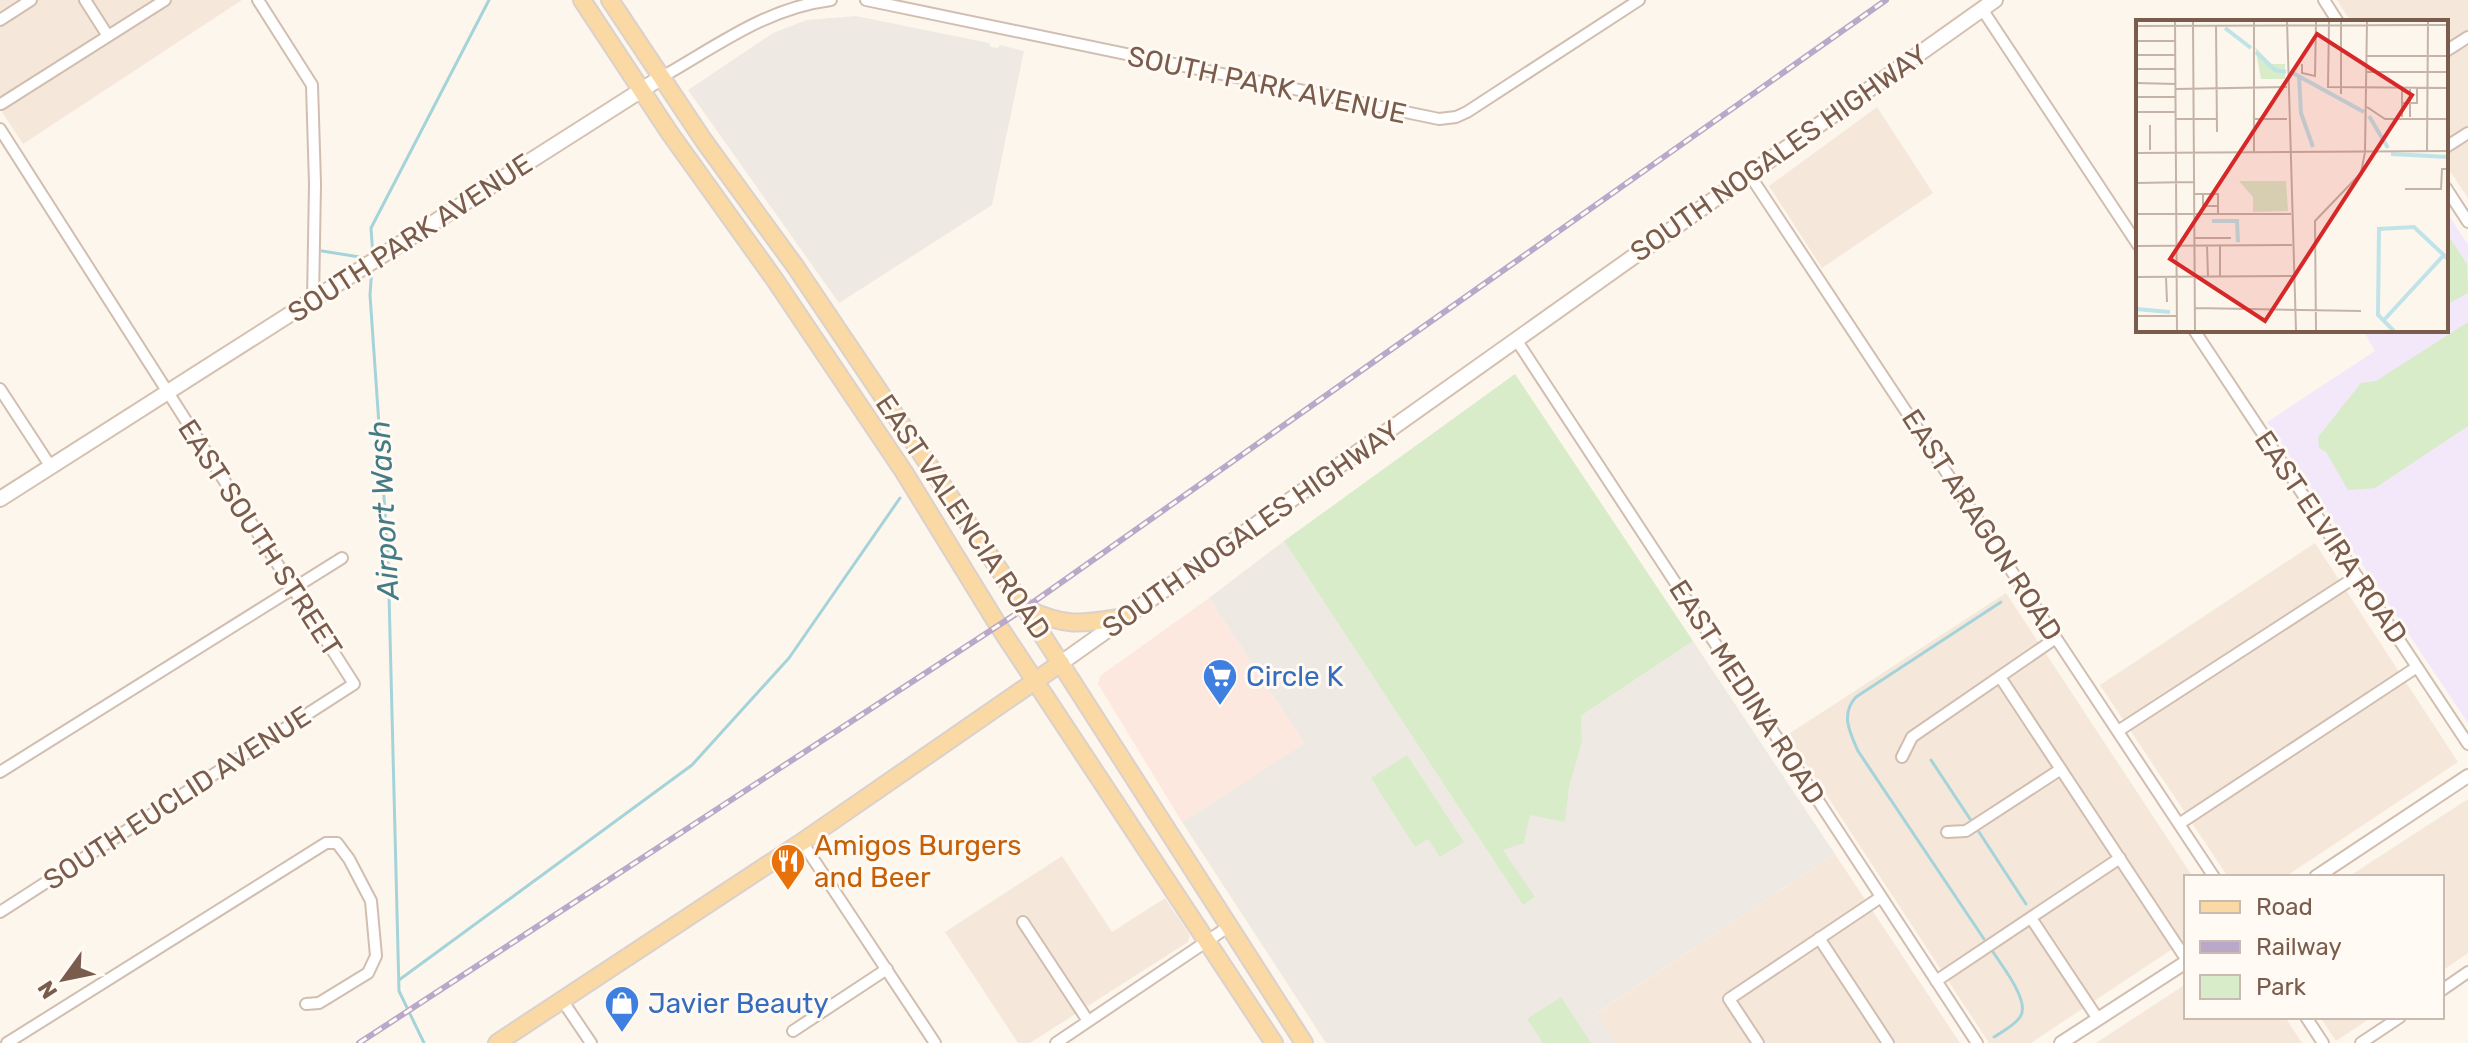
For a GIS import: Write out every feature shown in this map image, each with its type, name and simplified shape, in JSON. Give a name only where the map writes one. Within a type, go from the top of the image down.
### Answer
[{"type":"main road","name":"EAST VALENCIA ROAD","points":[[582,0],[904,472],[1036,682],[1274,1043]]},
{"type":"main road","name":"EAST VALENCIA ROAD","points":[[610,0],[795,266],[1025,608],[1304,1043]]},
{"type":"main road","name":"SOUTH NOGALES HIGHWAY","points":[[497,1043],[802,842],[1036,682],[1995,0]]},
{"type":"main road","name":"SOUTH PARK AVENUE","points":[[0,499],[662,77]]},
{"type":"main road","points":[[775,280],[795,266]]},
{"type":"main road","points":[[904,472],[925,459]]},
{"type":"main road","points":[[1025,608],[1058,622],[1072,624],[1130,616]]},
{"type":"street","points":[[0,20],[31,0]]},
{"type":"street","points":[[85,0],[108,36]]},
{"type":"street","points":[[1,104],[165,0]]},
{"type":"street","points":[[258,0],[312,85],[315,184],[313,300]]},
{"type":"street","name":"SOUTH PARK AVENUE","points":[[662,77],[756,21],[831,0]]},
{"type":"street","name":"SOUTH PARK AVENUE","points":[[866,0],[1439,119],[1467,112],[1639,0]]},
{"type":"street","points":[[2324,0],[2337,20]]},
{"type":"street","points":[[1982,9],[2136,242]]},
{"type":"street","points":[[2448,50],[2468,37]]},
{"type":"street","name":"EAST SOUTH STREET","points":[[0,129],[354,684]]},
{"type":"street","points":[[2448,146],[2468,133]]},
{"type":"street","name":"EAST ARAGON ROAD","points":[[1749,174],[2213,875]]},
{"type":"street","points":[[2448,191],[2468,222]]},
{"type":"street","name":"EAST ELVIRA ROAD","points":[[2195,332],[2468,744]]},
{"type":"street","name":"EAST MEDINA ROAD","points":[[1517,341],[1977,1043]]},
{"type":"street","points":[[0,389],[51,467]]},
{"type":"street","points":[[0,772],[342,558]]},
{"type":"street","points":[[2118,731],[2357,576]]},
{"type":"street","points":[[1902,757],[1912,737],[2056,638]]},
{"type":"street","points":[[2179,824],[2417,667]]},
{"type":"street","points":[[2000,677],[2184,957]]},
{"type":"street","name":"SOUTH EUCLID AVENUE","points":[[0,912],[354,684]]},
{"type":"street","points":[[1947,832],[1966,831],[2061,769]]},
{"type":"street","points":[[2319,875],[2468,776]]},
{"type":"street","points":[[802,842],[935,1043]]},
{"type":"street","points":[[7,1043],[326,843],[340,845],[371,901],[376,956],[368,973],[319,1003],[306,1004]]},
{"type":"street","points":[[1936,981],[2120,858]]},
{"type":"street","points":[[1758,1043],[1729,999],[1881,897]]},
{"type":"street","points":[[2031,918],[2098,1019]]},
{"type":"street","points":[[1023,922],[1088,1021]]},
{"type":"street","points":[[1056,1043],[1228,927]]},
{"type":"street","points":[[1819,938],[1888,1043]]},
{"type":"street","points":[[2061,1043],[2184,961]]},
{"type":"street","points":[[793,1031],[887,969]]},
{"type":"street","points":[[2444,989],[2468,972]]},
{"type":"street","points":[[562,1000],[591,1043]]},
{"type":"street","points":[[2307,1019],[2323,1043]]},
{"type":"street","points":[[2361,1043],[2397,1019]]},
{"type":"shaded area","points":[[0,0],[242,0],[23,144],[0,109]]},
{"type":"shaded area","points":[[2337,0],[2468,0],[2468,198],[2448,168],[2448,20],[2350,20]]},
{"type":"shaded area","points":[[856,16],[989,43],[991,47],[998,48],[1000,45],[1024,51],[992,205],[839,303],[688,90],[773,33],[807,20]]},
{"type":"shaded area","points":[[1877,107],[1933,193],[1822,268],[1769,186]]},
{"type":"shaded area","points":[[2448,214],[2468,245],[2468,723],[2267,422],[2375,351],[2364,332],[2448,332]]},
{"type":"shaded area","points":[[1284,541],[1523,905],[1534,897],[1465,794],[1693,641],[1835,854],[1597,1013],[1615,1043],[1326,1043],[1182,822],[1305,743],[1209,598]]},
{"type":"shaded area","points":[[2315,543],[2458,762],[2288,875],[2227,875],[2100,685]]},
{"type":"shaded area","points":[[2006,593],[2192,875],[2184,875],[2184,941],[2031,1043],[1989,1043],[1787,735]]},
{"type":"shaded area","points":[[1209,598],[1305,743],[1182,822],[1098,684],[1100,676]]},
{"type":"shaded area","points":[[2468,799],[2468,953],[2444,970],[2444,875],[2351,875]]},
{"type":"shaded area","points":[[1835,854],[1960,1043],[1615,1043],[1596,1014]]},
{"type":"shaded area","points":[[1062,856],[1112,932],[1165,898],[1190,935],[1188,942],[1030,1043],[1018,1043],[945,932]]},
{"type":"shaded area","points":[[2184,985],[2184,1019],[2286,1019],[2302,1043],[2096,1043]]},
{"type":"shaded area","points":[[2321,1019],[2369,1019],[2336,1041]]},
{"type":"green space","points":[[2448,235],[2467,264],[2468,293],[2448,304]]},
{"type":"green space","points":[[2468,322],[2468,426],[2375,488],[2348,490],[2326,452],[2319,448],[2318,437],[2361,383],[2376,381]]},
{"type":"green space","points":[[1515,374],[1693,641],[1581,716],[1582,741],[1569,787],[1565,822],[1530,815],[1524,843],[1503,850],[1535,897],[1523,905],[1284,541]]},
{"type":"green space","points":[[1407,755],[1464,842],[1440,857],[1428,839],[1415,847],[1371,778]]},
{"type":"green space","points":[[1561,997],[1591,1043],[1543,1043],[1527,1019]]},
{"type":"waterway","name":"Airport Wash","points":[[373,256],[371,228],[489,0]]},
{"type":"waterway","points":[[322,251],[366,258]]},
{"type":"waterway","name":"Airport Wash","points":[[372,267],[370,295],[388,555],[399,991],[424,1043]]},
{"type":"waterway","points":[[399,980],[692,765],[789,658],[900,498]]},
{"type":"waterway","points":[[1984,939],[1858,751],[1847,717],[1856,697],[2001,602]]},
{"type":"waterway","points":[[1931,760],[1970,819]]},
{"type":"waterway","points":[[1979,832],[2026,904]]},
{"type":"waterway","points":[[1993,952],[2022,1002],[2020,1017],[1994,1037]]},
{"type":"railway","points":[[359,1043],[1025,608],[1886,0]]},
{"type":"place","name":"Circle K","points":[[1220,707]]},
{"type":"place","name":"Amigos Burgers and Beer","points":[[788,892]]},
{"type":"place","name":"Javier Beauty","points":[[622,1034]]}]
